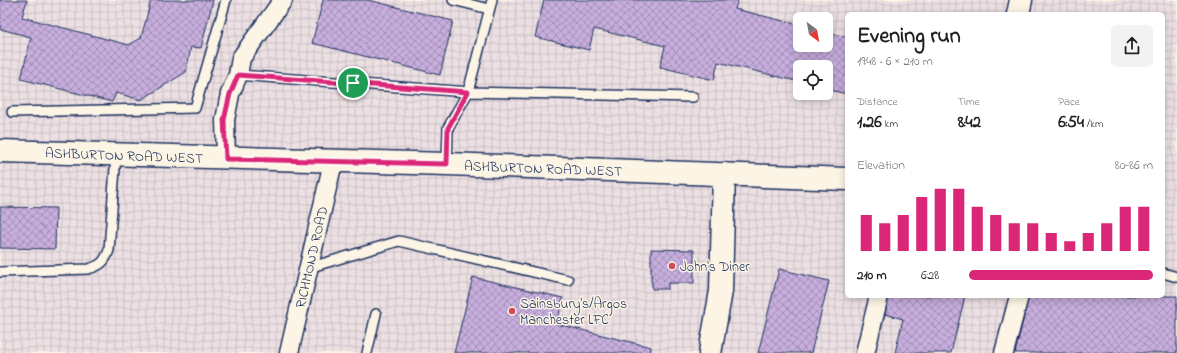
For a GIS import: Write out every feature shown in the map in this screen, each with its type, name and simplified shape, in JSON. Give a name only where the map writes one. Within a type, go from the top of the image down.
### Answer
[{"type":"main road","points":[[1018,12],[1021,0]]},
{"type":"main road","name":"ASHBURTON ROAD WEST","points":[[0,151],[226,159],[447,164],[845,179]]},
{"type":"main road","points":[[710,353],[721,291],[724,174]]},
{"type":"street","points":[[226,159],[224,120],[230,94],[238,75],[242,58],[283,0]]},
{"type":"street","name":"RICHMOND ROAD","points":[[289,353],[333,162]]},
{"type":"street","points":[[865,353],[878,298]]},
{"type":"street","points":[[1004,353],[1018,298]]},
{"type":"lane","points":[[12,112],[195,108],[226,0]]},
{"type":"lane","points":[[447,164],[448,128],[468,92],[491,5],[453,0]]},
{"type":"lane","points":[[238,75],[468,92],[693,97]]},
{"type":"lane","points":[[0,272],[88,270],[98,266],[106,260],[110,250],[116,155]]},
{"type":"lane","points":[[308,268],[399,241],[568,280]]},
{"type":"lane","points":[[1165,274],[1177,277]]},
{"type":"lane","points":[[367,353],[376,314]]},
{"type":"shaded area","points":[[0,0],[1177,0],[1177,353],[0,353]]},
{"type":"building","points":[[0,0],[27,0],[22,17],[129,45],[141,38],[151,0],[213,0],[201,48],[191,47],[186,72],[141,100],[116,93],[112,102],[21,79],[31,37],[0,29]]},
{"type":"building","points":[[323,0],[368,0],[453,21],[440,75],[312,43]]},
{"type":"building","points":[[544,0],[738,0],[735,9],[793,23],[793,52],[833,52],[833,34],[845,37],[845,94],[833,91],[833,60],[793,60],[793,80],[718,62],[714,80],[660,67],[665,46],[594,29],[589,50],[535,37]]},
{"type":"building","points":[[0,207],[56,208],[55,249],[0,248]]},
{"type":"building","name":"John's Diner","points":[[651,249],[694,250],[694,283],[668,283],[668,289],[652,289]]},
{"type":"building","points":[[779,269],[829,281],[811,353],[758,353]]},
{"type":"building","name":"Sainsbury's/Argos Manchester LFC","points":[[473,277],[563,298],[557,324],[651,347],[650,353],[454,353]]},
{"type":"building","points":[[1165,296],[1177,296],[1177,353],[1015,353],[1029,298],[1165,298]]},
{"type":"building","points":[[889,298],[965,298],[951,353],[895,353],[903,319],[885,314]]},
{"type":"place","name":"John's Diner","points":[[672,266]]},
{"type":"place","name":"Sainsbury's/Argos Manchester LFC","points":[[512,311]]},
{"type":"route","points":[[238,75],[353,83],[468,92],[448,128],[447,164],[226,159],[224,120],[230,94],[238,75]]}]
